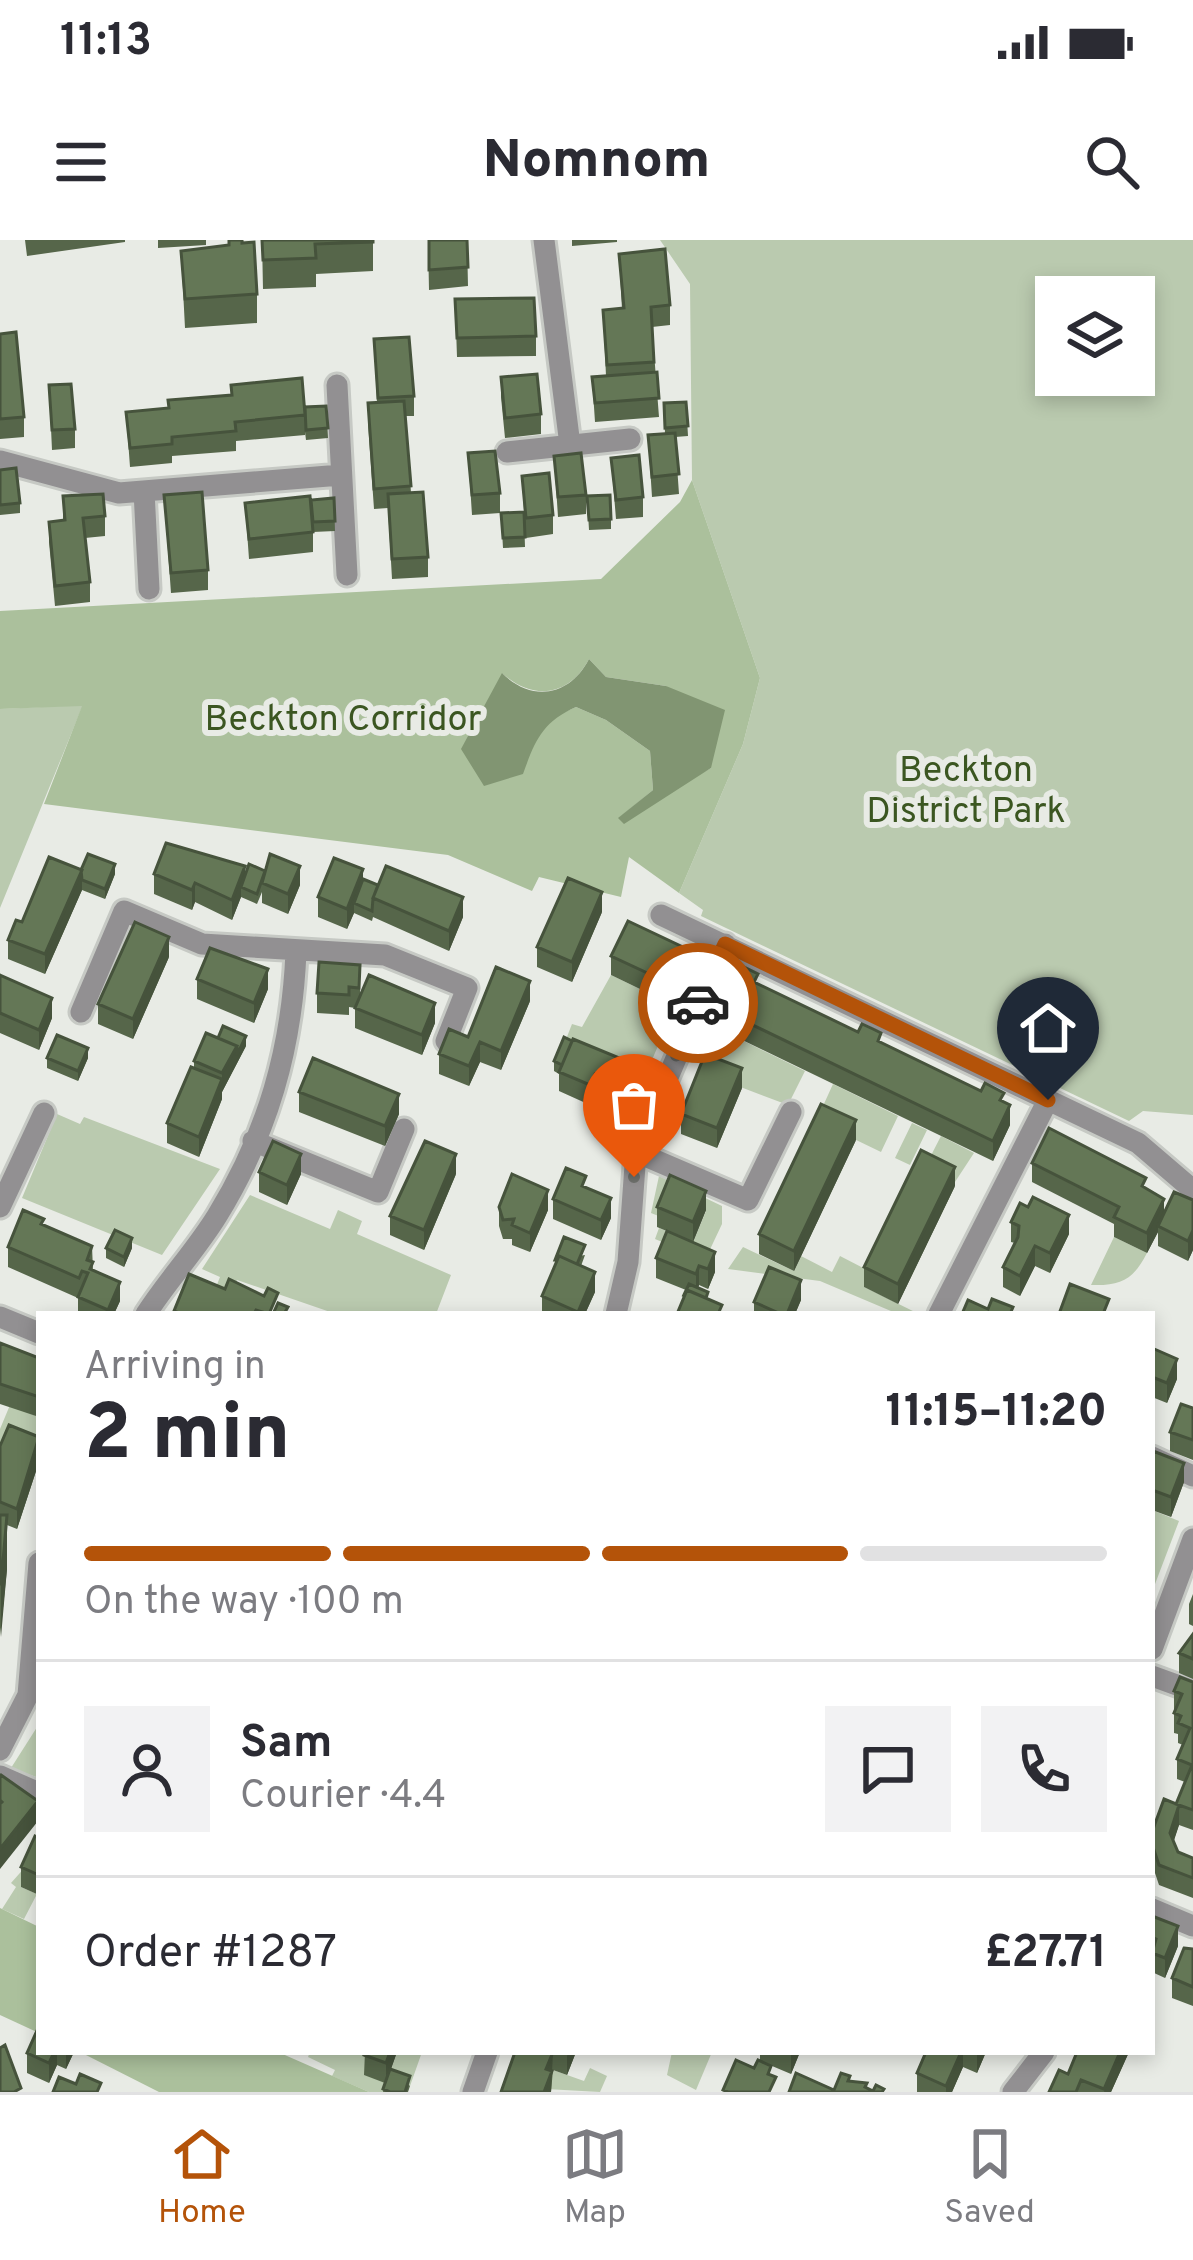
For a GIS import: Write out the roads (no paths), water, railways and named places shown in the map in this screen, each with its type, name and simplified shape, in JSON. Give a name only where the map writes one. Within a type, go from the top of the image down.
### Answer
[{"type":"street","points":[[544,240],[570,446]]},
{"type":"street","points":[[338,385],[347,575]]},
{"type":"street","points":[[507,452],[630,440]]},
{"type":"street","points":[[0,461],[119,493],[341,475]]},
{"type":"street","points":[[144,491],[149,590]]},
{"type":"street","points":[[81,1012],[124,911],[202,944],[385,956],[467,988],[446,1041]]},
{"type":"street","points":[[661,915],[1138,1144],[1193,1190]]},
{"type":"street","points":[[617,1311],[628,1262],[636,1152],[725,944]]},
{"type":"street","points":[[148,1311],[218,1214],[253,1141],[289,1045],[296,952]]},
{"type":"street","points":[[950,1302],[1048,1100]]},
{"type":"street","points":[[636,1152],[748,1201],[790,1112]]},
{"type":"street","points":[[0,1207],[44,1113]]},
{"type":"street","points":[[253,1141],[378,1192],[404,1129]]},
{"type":"street","points":[[0,1317],[36,1332]]},
{"type":"street","points":[[1155,1458],[1193,1476]]},
{"type":"street","points":[[1155,1641],[1193,1539]]},
{"type":"street","points":[[0,1750],[28,1695],[36,1616]]},
{"type":"street","points":[[1155,1677],[1193,1691]]},
{"type":"street","points":[[0,1776],[36,1792]]},
{"type":"street","points":[[1155,1910],[1193,1926]]},
{"type":"street","points":[[473,2092],[487,2055]]},
{"type":"street","points":[[1013,2092],[1042,2055]]},
{"type":"park label","name":"Beckton Corridor","points":[[343,717]]},
{"type":"park label","name":"Beckton District Park","points":[[966,788]]}]
